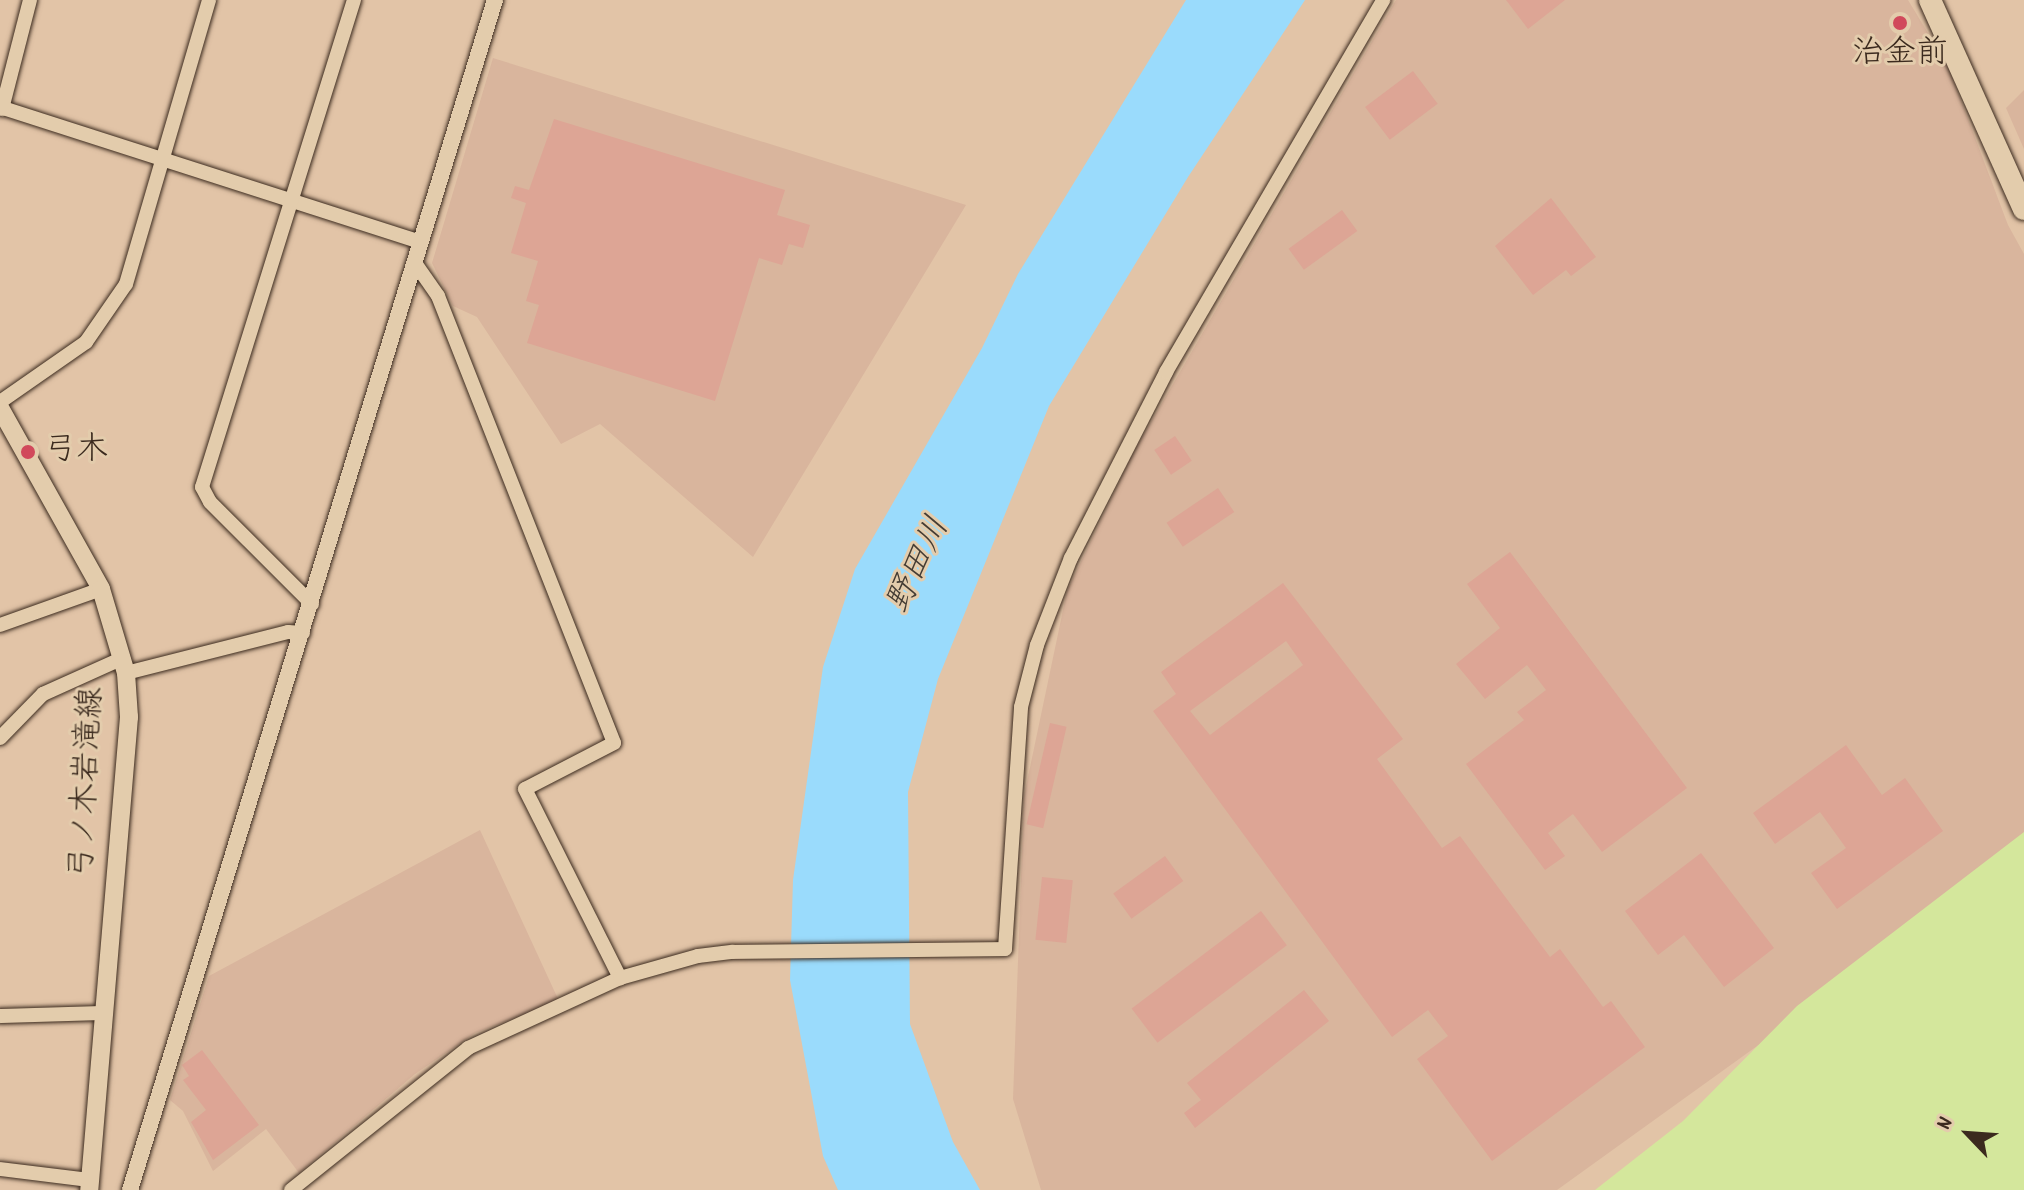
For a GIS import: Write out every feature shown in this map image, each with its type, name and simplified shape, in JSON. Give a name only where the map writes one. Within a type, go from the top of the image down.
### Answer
[{"type":"highway","points":[[1930,0],[2024,209]]},
{"type":"main road","name":"弓ノ木岩滝線","points":[[1,412],[101,589],[124,666],[129,717],[90,1185]]},
{"type":"street","points":[[30,0],[1,109],[421,242]]},
{"type":"street","points":[[1,412],[86,342],[126,284],[209,0]]},
{"type":"street","points":[[312,604],[210,502],[202,487],[354,0]]},
{"type":"street","points":[[130,1190],[495,0]]},
{"type":"street","points":[[291,1190],[468,1048],[620,978],[698,956],[733,952],[1005,949],[1021,707],[1037,645],[1071,558],[1166,372],[1383,0]]},
{"type":"street","points":[[415,263],[438,296],[614,743],[525,789],[620,978]]},
{"type":"street","points":[[0,625],[101,589]]},
{"type":"street","points":[[0,738],[43,694],[124,666],[288,632],[303,633]]},
{"type":"street","points":[[0,1016],[103,1013]]},
{"type":"street","points":[[0,1169],[90,1185]]},
{"type":"shaded area","points":[[1396,0],[1908,0],[1948,66],[2008,225],[2024,254],[2024,843],[1839,987],[1557,1190],[1041,1190],[1013,1099],[1024,796],[1067,591],[1133,453]]},
{"type":"shaded area","points":[[493,58],[966,205],[753,557],[600,424],[561,444],[477,317],[453,306],[432,263]]},
{"type":"shaded area","points":[[2024,90],[2024,149],[2006,108]]},
{"type":"shaded area","points":[[480,830],[559,1001],[475,1033],[415,1074],[299,1173],[266,1129],[213,1171],[183,1111],[170,1100],[209,976]]},
{"type":"green space","points":[[2024,832],[2024,1190],[1595,1190],[1683,1121],[1797,1006]]},
{"type":"water","name":"野田川","points":[[1186,0],[1305,0],[1188,177],[1049,406],[938,679],[908,792],[910,1024],[953,1142],[980,1190],[838,1190],[823,1156],[790,980],[793,880],[823,667],[855,569],[982,348],[1018,274]]},
{"type":"building","points":[[1506,0],[1565,0],[1528,29]]},
{"type":"building","points":[[1413,71],[1438,104],[1390,140],[1365,107]]},
{"type":"building","points":[[554,119],[785,190],[777,215],[810,225],[803,248],[789,244],[782,265],[759,258],[715,401],[527,343],[539,305],[526,301],[538,261],[511,253],[526,203],[511,198],[515,186],[529,190]]},
{"type":"building","points":[[1551,198],[1596,257],[1571,276],[1566,270],[1533,295],[1495,246]]},
{"type":"building","points":[[1342,210],[1357,231],[1304,270],[1289,249]]},
{"type":"building","points":[[1175,436],[1192,461],[1171,475],[1154,450]]},
{"type":"building","points":[[1218,488],[1234,512],[1183,547],[1167,523]]},
{"type":"building","points":[[1510,552],[1687,788],[1602,852],[1573,814],[1548,833],[1565,856],[1545,870],[1466,764],[1524,720],[1517,712],[1546,690],[1527,665],[1485,699],[1456,664],[1500,628],[1467,584]]},
{"type":"building","points":[[1283,583],[1403,739],[1377,759],[1442,848],[1460,836],[1550,957],[1560,949],[1603,1007],[1611,1001],[1645,1047],[1492,1161],[1417,1059],[1448,1036],[1428,1010],[1392,1037],[1153,711],[1176,694],[1161,672]],"holes":[[[1286,641],[1303,665],[1210,735],[1190,711]]]},
{"type":"building","points":[[1050,723],[1067,727],[1043,828],[1027,824]]},
{"type":"building","points":[[1846,745],[1882,795],[1905,778],[1943,831],[1837,909],[1811,873],[1846,848],[1820,812],[1775,844],[1753,813]]},
{"type":"building","points":[[1701,853],[1774,948],[1724,987],[1684,935],[1658,955],[1625,911]]},
{"type":"building","points":[[1165,856],[1183,881],[1131,919],[1113,894]]},
{"type":"building","points":[[1042,877],[1073,880],[1066,943],[1035,940]]},
{"type":"building","points":[[1261,911],[1287,945],[1157,1043],[1132,1008]]},
{"type":"building","points":[[1304,990],[1329,1021],[1195,1128],[1184,1113],[1201,1100],[1187,1083]]},
{"type":"building","points":[[202,1050],[259,1125],[213,1160],[191,1122],[206,1110],[183,1080],[189,1076],[182,1065]]},
{"type":"place","name":"治金前","points":[[1900,23]]},
{"type":"place","name":"弓木","points":[[28,452]]}]
